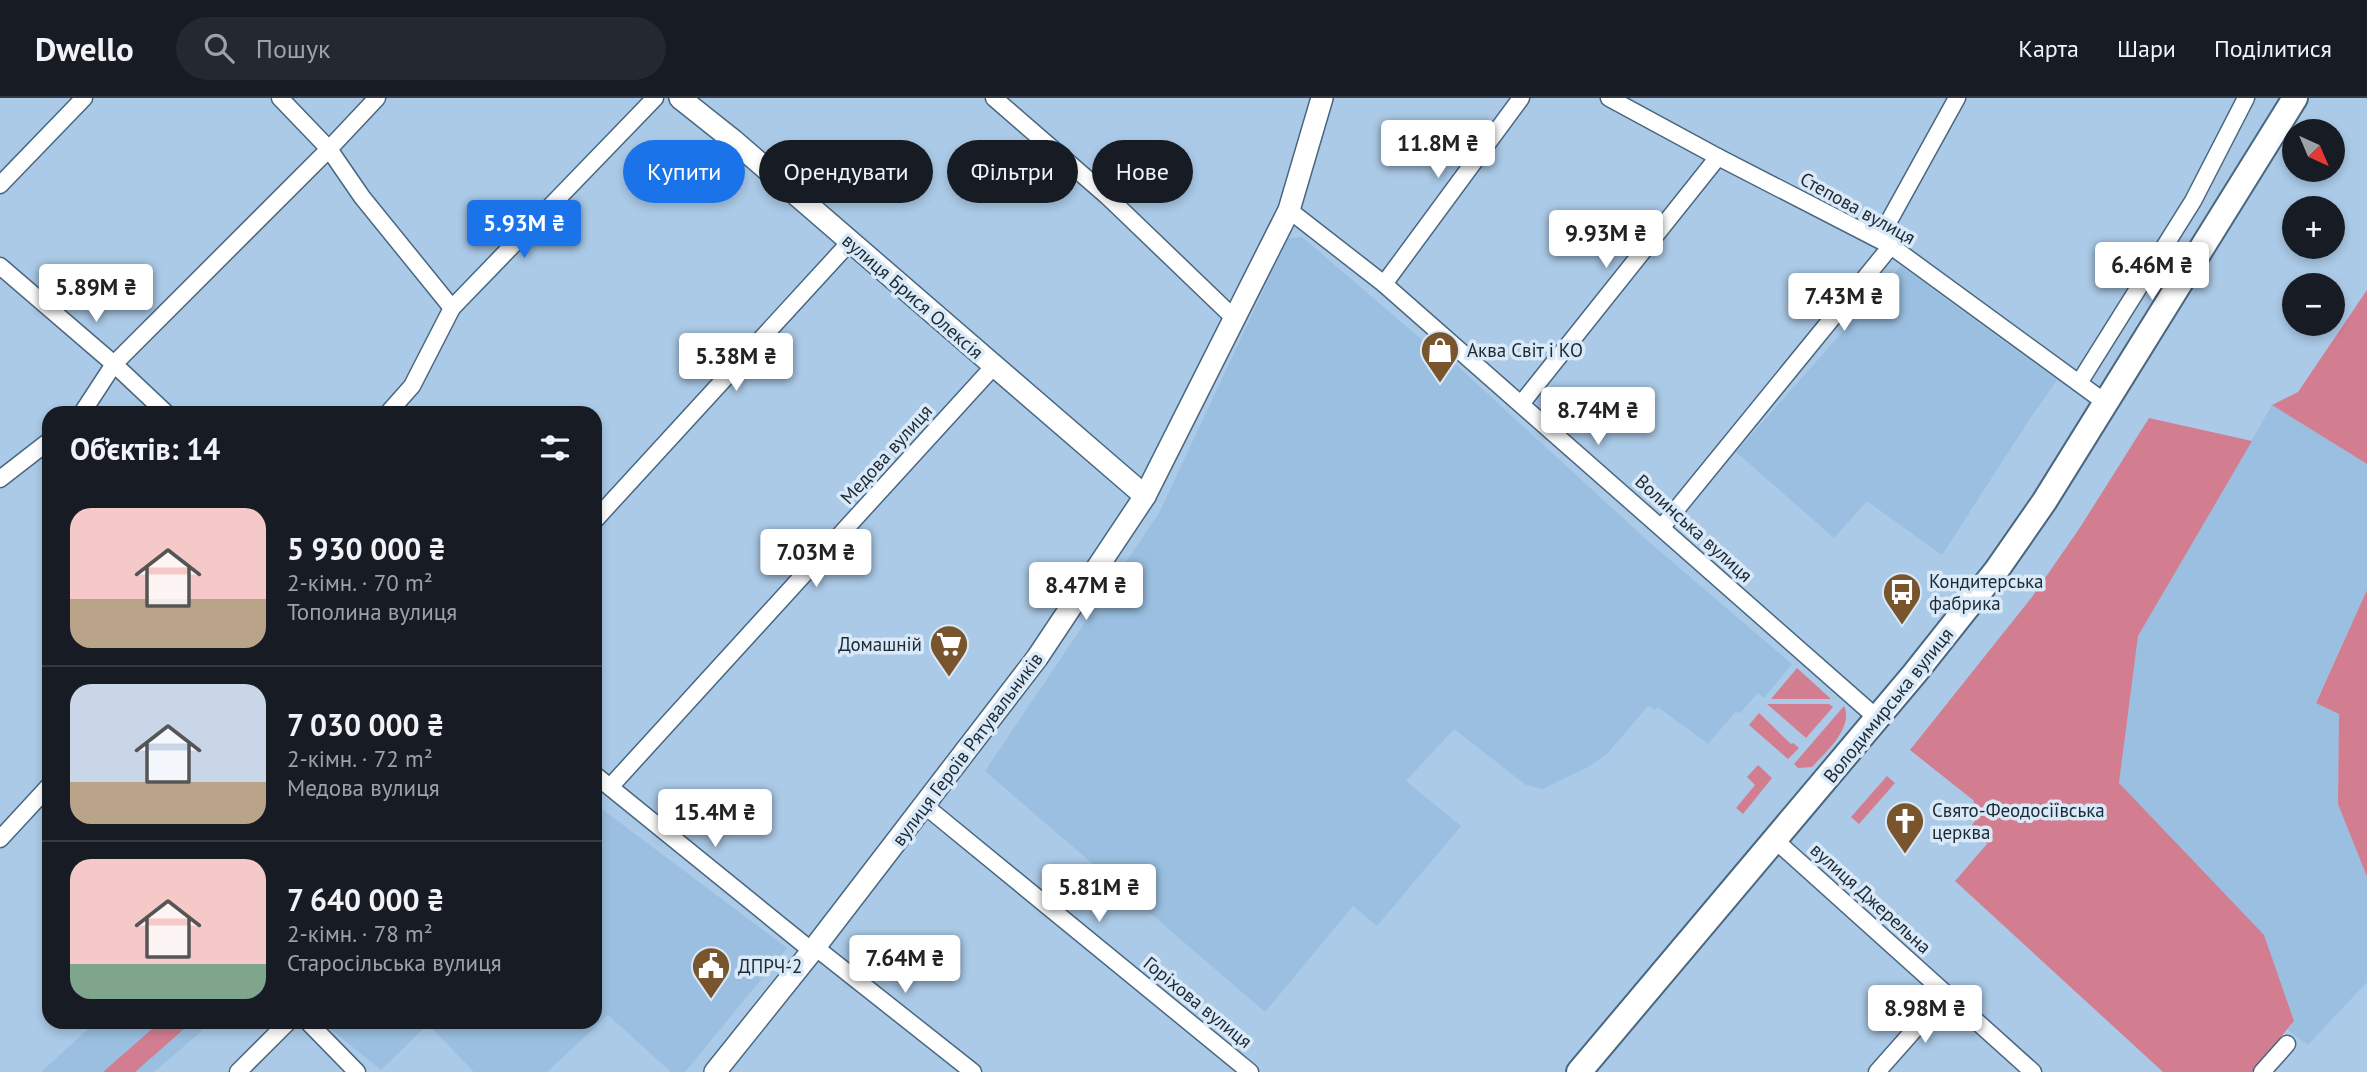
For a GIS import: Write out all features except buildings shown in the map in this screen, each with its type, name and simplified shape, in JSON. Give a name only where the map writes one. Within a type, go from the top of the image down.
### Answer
[{"type":"main road","name":"Володимирська вулиця","points":[[1579,1072],[1877,718],[1996,570],[2044,502],[2295,98]]},
{"type":"street","points":[[0,185],[84,98]]},
{"type":"street","points":[[280,98],[329,149],[362,197],[452,308]]},
{"type":"street","points":[[87,406],[114,364],[377,98]]},
{"type":"street","points":[[394,406],[412,386],[452,308],[655,98]]},
{"type":"street","name":"вулиця Брися Олексія","points":[[680,98],[1145,496]]},
{"type":"street","points":[[994,98],[1107,196],[1234,318]]},
{"type":"street","name":"вулиця Героїв Рятувальників","points":[[715,1072],[814,949],[1037,658],[1145,496],[1289,210],[1322,98]]},
{"type":"street","points":[[1384,284],[1521,98]]},
{"type":"street","name":"Степова вулиця","points":[[1609,98],[1891,246],[2106,402]]},
{"type":"street","points":[[1662,527],[1891,246],[1889,221],[1957,98]]},
{"type":"street","points":[[2079,383],[2193,201],[2246,98]]},
{"type":"street","points":[[1521,404],[1718,157]]},
{"type":"street","name":"Волинська вулиця","points":[[1289,210],[1384,284],[1877,718]]},
{"type":"street","points":[[602,512],[850,242]]},
{"type":"street","points":[[0,266],[159,406]]},
{"type":"street","name":"Медова вулиця","points":[[610,787],[994,366]]},
{"type":"street","points":[[0,479],[42,446]]},
{"type":"street","points":[[602,781],[973,1072]]},
{"type":"street","points":[[0,839],[42,794]]},
{"type":"street","name":"Горіхова вулиця","points":[[924,805],[1250,1072]]},
{"type":"street","name":"вулиця Джерельна","points":[[1775,840],[2033,1072]]},
{"type":"street","points":[[1877,1072],[1946,994]]},
{"type":"street","points":[[238,1072],[281,1029]]},
{"type":"street","points":[[315,1029],[357,1072]]},
{"type":"street","points":[[2263,1072],[2287,1044]]},
{"type":"shaded area","points":[[1302,237],[1449,363],[1452,361],[1649,542],[1792,664],[1764,698],[1758,693],[1740,713],[1733,715],[1708,744],[1658,707],[1655,710],[1648,706],[1607,754],[1588,767],[1542,789],[1526,785],[1454,729],[1406,781],[1461,826],[1377,926],[1353,906],[1265,1012],[985,771],[1159,513],[1288,238]]},
{"type":"shaded area","points":[[1901,266],[2057,380],[1942,555],[1867,501],[1834,538],[1736,452]]},
{"type":"shaded area","points":[[2367,290],[2367,464],[2272,405],[2298,392],[2336,336],[2345,336],[2345,323]]},
{"type":"shaded area","points":[[2272,405],[2367,464],[2367,590],[2316,702],[2339,713],[2338,804],[2367,877],[2367,982],[2308,1045],[2288,1030],[2294,1021],[2119,783],[2138,636]]},
{"type":"shaded area","points":[[2149,418],[2252,441],[2138,636],[2119,783],[2264,935],[2294,1021],[2252,1072],[2163,1072],[1955,881],[1987,844],[1970,828],[1979,815],[1973,800],[1910,750],[2032,597],[2081,526]]},
{"type":"shaded area","points":[[2367,590],[2367,877],[2338,804],[2339,714],[2316,703]]},
{"type":"shaded area","points":[[1797,668],[1831,699],[1771,699]]},
{"type":"shaded area","points":[[1767,704],[1829,704],[1833,707],[1806,738]]},
{"type":"shaded area","points":[[1844,706],[1845,722],[1837,739],[1812,767],[1798,768],[1794,764]]},
{"type":"shaded area","points":[[1759,713],[1791,744],[1799,748],[1788,759],[1749,725]]},
{"type":"shaded area","points":[[1758,765],[1772,778],[1743,814],[1736,808],[1755,785],[1747,777]]},
{"type":"shaded area","points":[[1887,776],[1895,783],[1859,824],[1851,817]]},
{"type":"shaded area","name":"ДПРЧ-2","points":[[602,809],[787,948],[685,1072],[671,1072],[608,1015],[602,1021]]},
{"type":"shaded area","points":[[88,1029],[204,1029],[154,1072],[41,1072]]},
{"type":"shaded area","points":[[152,1029],[184,1029],[135,1072],[103,1072]]},
{"type":"shaded area","name":"ДПРЧ-2","points":[[331,1029],[423,1029],[381,1070]]},
{"type":"shaded area","name":"ДПРЧ-2","points":[[433,1029],[593,1029],[547,1072],[474,1072]]},
{"type":"place","name":"Аква Світ і КО","points":[[1440,384]]},
{"type":"place","name":"Кондитерська фабрика","points":[[1902,626]]},
{"type":"place","name":"Домашній","points":[[949,678]]},
{"type":"place","name":"Свято-Феодосіївська церква","points":[[1905,855]]},
{"type":"place","name":"ДПРЧ-2","points":[[711,1000]]}]
